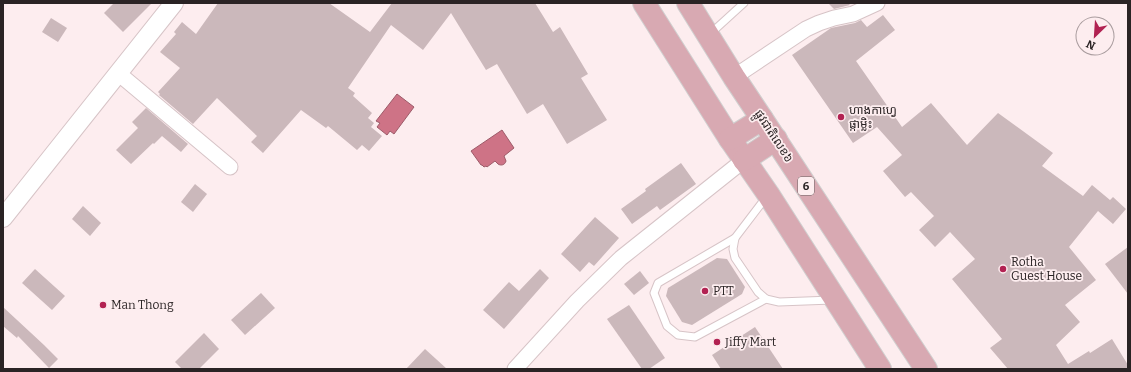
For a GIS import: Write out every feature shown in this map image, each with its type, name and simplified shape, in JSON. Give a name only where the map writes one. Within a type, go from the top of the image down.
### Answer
[{"type":"main road","points":[[644,3],[730,140],[768,194],[880,369]]},
{"type":"main road","name":"ផ្លូវជាតិលេខ៦","points":[[688,3],[734,77],[926,369]]},
{"type":"main road","points":[[730,140],[762,119]]},
{"type":"main road","points":[[744,160],[776,139]]},
{"type":"street","points":[[3,218],[174,3]]},
{"type":"street","points":[[734,77],[806,29],[834,18],[853,14],[877,3]]},
{"type":"street","points":[[118,73],[230,167]]},
{"type":"street","points":[[515,369],[577,301],[621,258],[744,160]]},
{"type":"lane","points":[[708,36],[744,3]]},
{"type":"lane","points":[[768,194],[735,238],[732,249],[734,258],[758,292],[766,299],[779,302],[836,300]]},
{"type":"lane","points":[[735,238],[658,283],[654,293],[667,326],[678,335],[695,336],[766,299]]},
{"type":"shaded area","points":[[397,94],[414,107],[394,134],[390,131],[387,135],[377,127],[380,123],[376,121]]},
{"type":"shaded area","points":[[502,130],[514,148],[504,156],[506,161],[504,164],[499,165],[495,161],[487,167],[484,167],[471,151]]},
{"type":"building","points":[[114,3],[152,3],[123,32],[104,13]]},
{"type":"building","points":[[218,3],[329,3],[370,32],[392,3],[535,3],[553,32],[560,27],[588,74],[581,78],[607,120],[567,144],[543,104],[527,114],[497,64],[486,70],[451,13],[423,50],[391,25],[348,88],[355,93],[353,96],[372,113],[368,118],[374,123],[371,127],[382,136],[369,151],[362,145],[357,150],[328,126],[326,128],[301,110],[263,153],[251,142],[257,136],[217,98],[193,124],[159,95],[160,94],[158,92],[180,68],[160,52],[176,34],[174,32],[182,22],[196,34]]},
{"type":"building","points":[[828,3],[848,3],[850,5],[834,9]]},
{"type":"building","points":[[883,15],[895,30],[856,61],[902,127],[931,103],[967,145],[998,113],[1053,153],[1042,166],[1083,196],[1092,185],[1110,200],[1113,197],[1126,209],[1113,224],[1098,211],[1069,247],[1096,280],[1065,305],[1080,322],[1056,345],[1068,364],[1089,351],[1090,353],[1112,339],[1128,365],[1128,369],[1008,369],[990,348],[1002,339],[952,279],[975,259],[950,232],[935,247],[919,230],[934,216],[911,192],[905,197],[883,171],[902,155],[877,127],[853,143],[792,55],[831,28],[855,23],[861,20],[867,27]]},
{"type":"building","points":[[51,18],[67,28],[58,42],[42,32]]},
{"type":"building","points":[[146,108],[188,144],[181,152],[162,136],[131,164],[116,150],[138,128],[132,122]]},
{"type":"building","points":[[681,163],[696,184],[660,210],[657,206],[632,224],[621,209],[646,191],[645,189]]},
{"type":"building","points":[[195,184],[207,194],[193,212],[181,202]]},
{"type":"building","points":[[83,206],[101,223],[90,236],[72,219]]},
{"type":"building","points":[[595,217],[619,238],[594,266],[589,262],[580,272],[561,254]]},
{"type":"building","points":[[1128,247],[1128,294],[1105,264]]},
{"type":"building","name":"PTT","points":[[717,258],[727,259],[745,287],[742,294],[692,325],[682,322],[666,296],[668,288]]},
{"type":"building","points":[[35,269],[65,296],[52,310],[22,283]]},
{"type":"building","points":[[540,269],[549,278],[504,329],[483,310],[509,282],[519,291]]},
{"type":"building","points":[[640,271],[649,283],[634,295],[624,284]]},
{"type":"building","points":[[261,293],[275,308],[245,335],[231,320]]},
{"type":"building","points":[[629,305],[665,358],[649,369],[642,369],[607,319]]},
{"type":"building","points":[[3,307],[58,359],[49,368],[18,336],[17,338],[3,326]]},
{"type":"building","points":[[755,327],[783,369],[721,369],[712,355]]},
{"type":"building","points":[[204,333],[219,349],[199,369],[182,369],[175,362]]},
{"type":"building","points":[[425,349],[447,369],[406,369]]},
{"type":"place","name":"ហាងកាហ្វេ ផ្កាម្លិះ","points":[[841,117]]},
{"type":"place","name":"Rotha Guest House","points":[[1003,269]]},
{"type":"place","name":"PTT","points":[[705,291]]},
{"type":"place","name":"Man Thong","points":[[103,305]]},
{"type":"place","name":"Jiffy Mart","points":[[717,342]]}]
